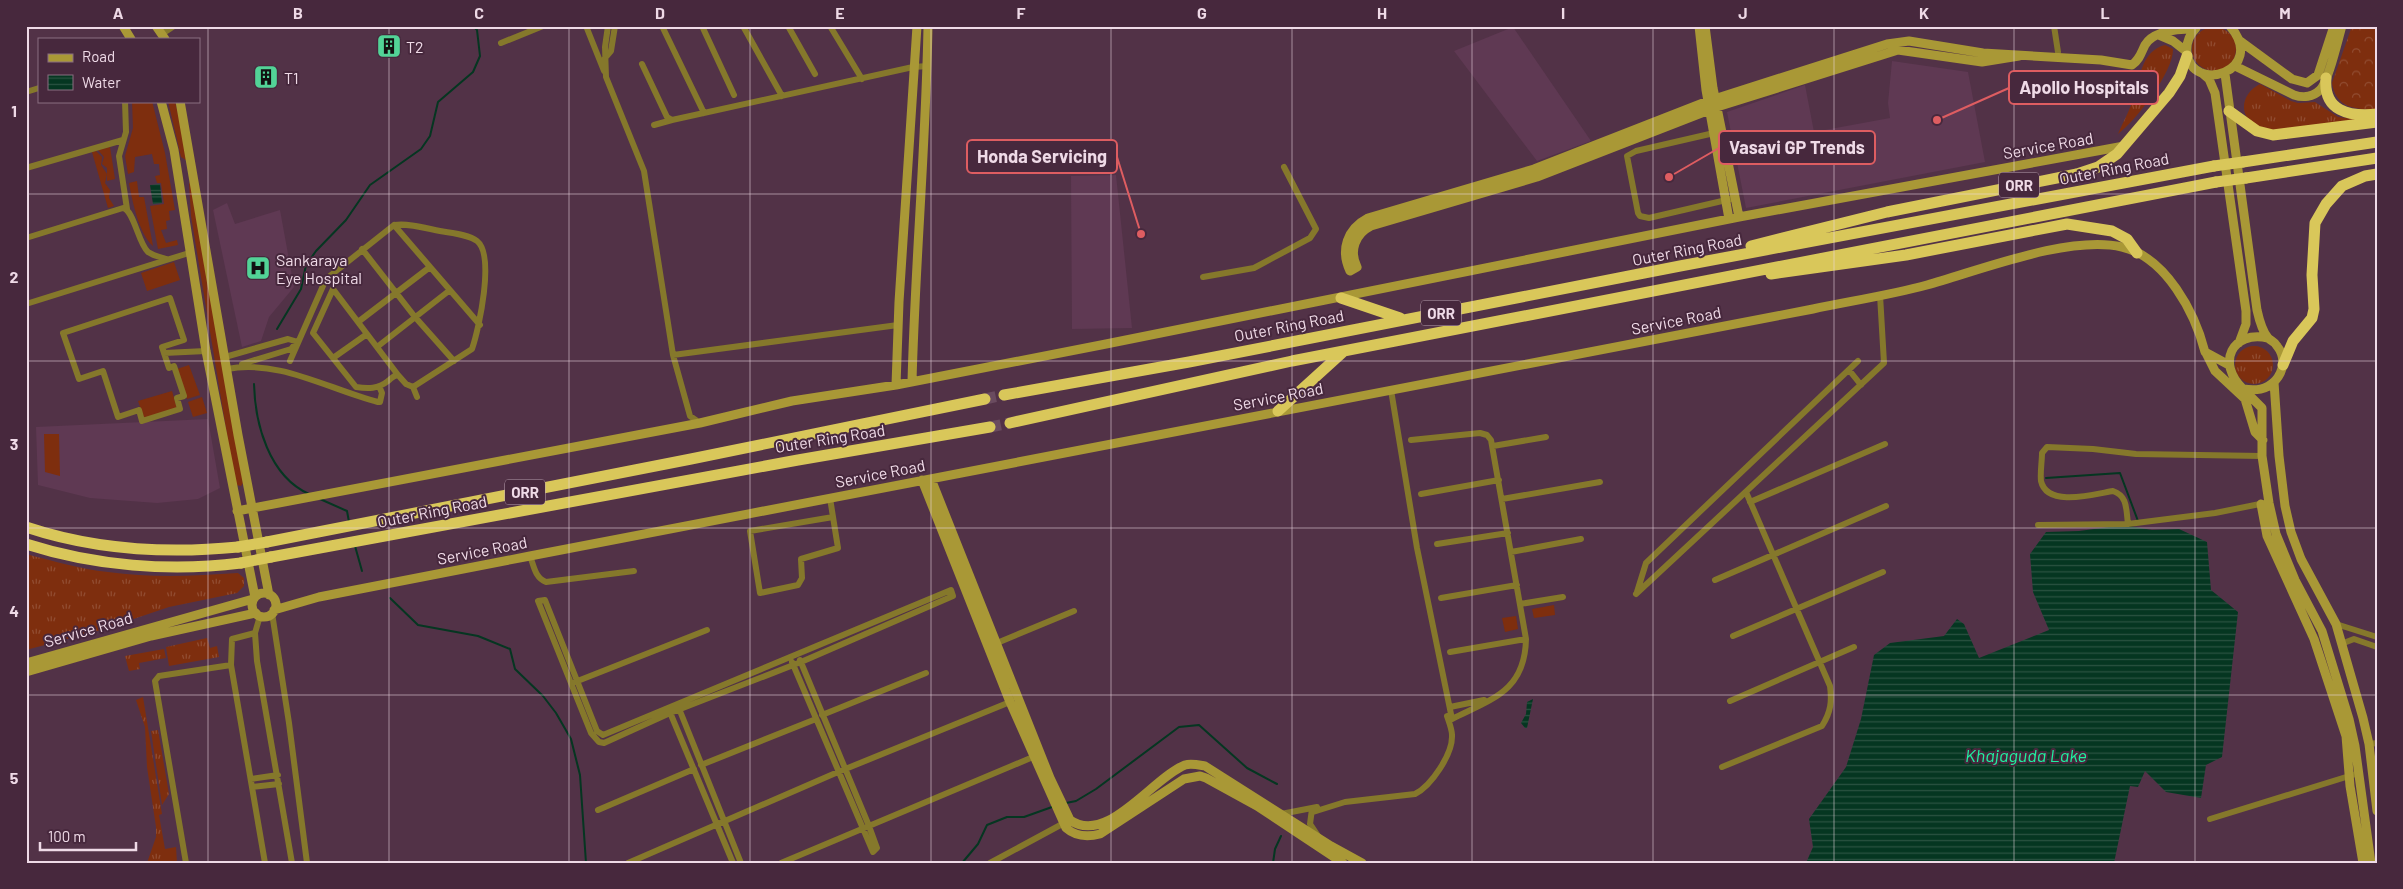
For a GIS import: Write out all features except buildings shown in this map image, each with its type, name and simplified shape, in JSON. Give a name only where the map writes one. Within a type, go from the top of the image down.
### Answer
[{"type":"highway","name":"ORR","points":[[1680,266],[1887,212],[2077,174],[2106,163],[2124,146],[2169,93],[2180,76],[2187,54]]},
{"type":"highway","points":[[2326,78],[2326,93],[2329,100],[2342,111],[2358,115],[2377,114]]},
{"type":"highway","points":[[2229,111],[2257,131],[2273,135],[2377,122]]},
{"type":"highway","name":"Outer Ring Road","points":[[1004,395],[2214,166],[2377,142]]},
{"type":"highway","name":"Outer Ring Road","points":[[1010,423],[1345,351],[1684,286],[1808,260],[2216,182],[2377,158]]},
{"type":"highway","points":[[2283,365],[2293,341],[2308,326],[2314,309],[2312,275],[2315,223],[2326,204],[2342,186],[2364,176],[2377,174]]},
{"type":"highway","name":"ORR","points":[[1684,286],[1886,258],[2067,224],[2112,231],[2126,239],[2137,253]]},
{"type":"highway","points":[[1341,298],[1406,319]]},
{"type":"highway","points":[[1278,411],[1345,351]]},
{"type":"highway","points":[[1181,363],[1186,384]]},
{"type":"highway","name":"Outer Ring Road","points":[[26,527],[69,539],[120,548],[162,550],[238,547],[985,399]]},
{"type":"highway","name":"Outer Ring Road","points":[[26,544],[84,559],[129,565],[201,567],[349,543],[788,461],[990,427]]},
{"type":"main road","points":[[122,26],[131,38]]},
{"type":"main road","points":[[156,26],[163,36]]},
{"type":"main road","points":[[896,385],[900,277],[905,228],[913,67],[917,26]]},
{"type":"main road","points":[[912,382],[928,66],[928,26]]},
{"type":"main road","points":[[1699,26],[1712,104],[1739,217]]},
{"type":"main road","points":[[1705,26],[1714,133],[1729,219]]},
{"type":"main road","points":[[2230,26],[2240,41],[2292,79],[2307,83],[2318,75],[2334,26]]},
{"type":"main road","points":[[2234,66],[2303,97],[2320,90],[2326,78],[2342,26]]},
{"type":"main road","points":[[1374,220],[1357,239],[1353,253],[1357,267],[1350,271],[1345,253],[1349,235],[1357,225],[1374,220],[1537,177],[1712,104],[1888,49],[1982,62],[2019,56],[2094,59],[2132,64],[2138,60],[2146,42],[2159,35],[2196,28]]},
{"type":"main road","points":[[2187,54],[2189,37],[2196,28]]},
{"type":"main road","points":[[2159,35],[2173,41],[2187,54],[2193,66],[2209,79],[2215,93],[2246,311],[2246,324],[2237,345]]},
{"type":"main road","points":[[2202,73],[2214,76],[2225,74],[2239,59],[2240,41]]},
{"type":"main road","points":[[2225,74],[2257,310],[2268,338],[2280,350],[2283,365],[2280,374],[2274,382],[2258,391],[2243,389]]},
{"type":"main road","points":[[161,102],[174,150],[206,351],[237,511],[254,579],[252,607],[258,614]]},
{"type":"main road","points":[[180,102],[226,368],[269,594],[274,600],[273,611]]},
{"type":"main road","name":"Service Road","points":[[237,511],[700,423],[792,401],[912,382],[1341,298],[1739,217],[2124,146]]},
{"type":"main road","points":[[178,174],[192,172]]},
{"type":"main road","points":[[906,185],[922,186]]},
{"type":"main road","name":"Service Road","points":[[26,672],[151,636],[258,614],[266,616],[273,611],[319,597],[1880,295],[1926,285],[2009,260],[2078,244],[2124,247],[2157,266],[2176,287],[2200,331],[2206,352],[2215,371],[2245,399],[2255,432],[2263,440]]},
{"type":"main road","points":[[900,277],[916,279]]},
{"type":"main road","points":[[2268,338],[2257,336],[2246,338],[2233,349],[2229,365],[2232,377],[2262,408],[2262,456],[2265,503],[2285,558],[2322,631],[2339,701],[2355,743],[2354,774],[2363,863]]},
{"type":"main road","points":[[2206,352],[2229,365]]},
{"type":"main road","points":[[2274,382],[2279,456],[2285,506],[2291,532],[2301,559],[2336,624],[2373,743],[2370,771],[2377,811]]},
{"type":"main road","points":[[932,479],[1066,822],[1084,826],[1103,824],[1188,765],[1206,766],[1275,813],[1343,863]]},
{"type":"main road","points":[[922,480],[1033,757],[1059,805]]},
{"type":"main road","points":[[254,598],[262,593],[269,594]]},
{"type":"main road","name":"Service Road","points":[[26,663],[254,598]]},
{"type":"main road","points":[[2354,774],[2371,863]]},
{"type":"main road","points":[[1275,813],[1362,863]]},
{"type":"street","points":[[163,36],[174,26]]},
{"type":"street","points":[[501,43],[543,26]]},
{"type":"street","points":[[586,26],[644,171],[673,355],[690,416],[700,423]]},
{"type":"street","points":[[606,77],[605,58],[608,26]]},
{"type":"street","points":[[605,58],[610,50],[615,26]]},
{"type":"street","points":[[662,26],[704,113]]},
{"type":"street","points":[[702,26],[734,94]]},
{"type":"street","points":[[743,26],[782,96]]},
{"type":"street","points":[[788,26],[815,74]]},
{"type":"street","points":[[830,26],[862,79]]},
{"type":"street","points":[[2054,26],[2058,52]]},
{"type":"street","points":[[642,64],[667,117],[672,120]]},
{"type":"street","points":[[654,125],[913,67],[928,66]]},
{"type":"street","points":[[26,92],[38,88]]},
{"type":"street","points":[[125,102],[126,126],[119,156],[127,209],[143,246],[155,256],[166,259]]},
{"type":"street","points":[[1714,133],[1636,150],[1628,156],[1627,160],[1638,213],[1645,218],[1697,208],[1735,198]]},
{"type":"street","points":[[26,168],[123,140]]},
{"type":"street","points":[[1203,277],[1254,268],[1310,238],[1316,229],[1284,167]]},
{"type":"street","points":[[26,238],[117,209],[127,209]]},
{"type":"street","points":[[290,361],[326,278],[394,225],[403,224],[425,228],[476,240],[482,247],[486,259],[480,325],[472,349],[413,387]]},
{"type":"street","points":[[394,225],[480,325]]},
{"type":"street","points":[[362,249],[415,317],[454,361]]},
{"type":"street","points":[[26,304],[189,253]]},
{"type":"street","points":[[358,322],[430,267]]},
{"type":"street","points":[[326,278],[398,375],[406,384],[413,387],[417,397]]},
{"type":"street","points":[[333,289],[313,333],[356,387],[372,389],[398,375]]},
{"type":"street","points":[[377,347],[450,290]]},
{"type":"street","points":[[1858,361],[1646,563],[1636,594],[1884,363],[1880,295]]},
{"type":"street","points":[[170,298],[184,340],[162,347],[164,353],[169,368],[174,366],[184,396],[177,398],[180,409],[142,422],[139,410],[118,417],[103,371],[78,379],[63,333],[170,298]]},
{"type":"street","points":[[673,355],[898,325]]},
{"type":"street","points":[[333,358],[367,334]]},
{"type":"street","points":[[224,357],[283,340],[288,339],[298,342]]},
{"type":"street","points":[[283,340],[286,350]]},
{"type":"street","points":[[226,368],[245,364],[286,350],[298,342]]},
{"type":"street","points":[[164,353],[206,351]]},
{"type":"street","points":[[226,368],[256,367],[276,369],[380,402],[382,393],[379,386]]},
{"type":"street","points":[[1848,370],[1861,384]]},
{"type":"street","points":[[1389,390],[1417,548],[1450,707],[1450,719]]},
{"type":"street","points":[[1275,813],[1312,810],[1345,802],[1415,794],[1432,781],[1448,751],[1452,736],[1450,719],[1414,552],[1389,390]]},
{"type":"street","points":[[1411,440],[1480,433],[1487,435],[1493,446],[1526,639],[1521,672],[1511,687],[1493,699],[1450,719]]},
{"type":"street","points":[[1493,446],[1546,437]]},
{"type":"street","points":[[1750,502],[1885,444]]},
{"type":"street","points":[[2128,524],[2125,500],[2118,492],[2113,491],[2063,498],[2052,495],[2042,481],[2042,453],[2044,449],[2050,446],[2136,454],[2262,456]]},
{"type":"street","points":[[1421,494],[1499,480]]},
{"type":"street","points":[[1502,499],[1600,482]]},
{"type":"street","points":[[1722,768],[1822,726],[1829,716],[1832,701],[1830,686],[1746,492]]},
{"type":"street","points":[[830,498],[838,548],[801,559],[802,578],[798,585],[760,593],[750,531],[833,517]]},
{"type":"street","points":[[2038,525],[2128,524],[2215,513],[2265,503]]},
{"type":"street","points":[[1715,580],[1886,506]]},
{"type":"street","points":[[1437,544],[1508,533]]},
{"type":"street","points":[[1511,552],[1581,539]]},
{"type":"street","points":[[530,556],[536,574],[540,580],[546,582],[634,571]]},
{"type":"street","points":[[1733,636],[1883,572]]},
{"type":"street","points":[[1441,598],[1517,585]]},
{"type":"street","points":[[604,743],[603,735],[598,731],[574,683],[538,601],[545,600],[574,683],[591,733],[599,742],[604,743],[669,711],[678,707],[790,658],[798,654],[951,590],[953,596],[801,662],[678,707]]},
{"type":"street","points":[[1520,604],[1563,597]]},
{"type":"street","points":[[273,611],[307,863]]},
{"type":"street","points":[[997,643],[1074,611]]},
{"type":"street","points":[[258,614],[254,633],[257,661],[292,863]]},
{"type":"street","points":[[2336,624],[2377,637]]},
{"type":"street","points":[[574,683],[707,630]]},
{"type":"street","points":[[254,633],[232,640],[231,665],[265,863]]},
{"type":"street","points":[[1450,652],[1526,639]]},
{"type":"street","points":[[2341,644],[2354,639],[2377,647]]},
{"type":"street","points":[[1730,701],[1854,647]]},
{"type":"street","points":[[790,658],[873,852],[877,848],[869,826],[798,654]]},
{"type":"street","points":[[186,863],[155,682],[159,676],[231,665]]},
{"type":"street","points":[[822,715],[926,673]]},
{"type":"street","points":[[1450,707],[1493,699]]},
{"type":"street","points":[[628,863],[838,772],[1010,702]]},
{"type":"street","points":[[678,707],[701,765],[733,863]]},
{"type":"street","points":[[603,735],[669,711]]},
{"type":"street","points":[[669,711],[694,768],[741,863]]},
{"type":"street","points":[[701,765],[816,719]]},
{"type":"street","points":[[781,863],[1033,757]]},
{"type":"street","points":[[598,810],[694,768]]},
{"type":"street","points":[[2210,819],[2354,774]]},
{"type":"street","points":[[252,783],[264,777],[278,775]]},
{"type":"street","points":[[252,783],[279,784]]},
{"type":"street","points":[[1312,810],[1310,824],[1319,838],[1330,863]]},
{"type":"street","points":[[990,863],[1066,822]]},
{"type":"shaded area","points":[[1513,27],[1591,141],[1537,161],[1454,51]]},
{"type":"shaded area","points":[[1892,61],[1968,72],[1985,162],[1746,208],[1727,112],[1805,85],[1814,132],[1890,118],[1888,103]]},
{"type":"shaded area","points":[[1116,175],[1132,328],[1072,329],[1071,176]]},
{"type":"shaded area","name":"Sankaraya Eye Hospital","points":[[227,203],[235,224],[280,210],[294,287],[269,317],[261,341],[242,347],[213,210]]},
{"type":"shaded area","points":[[208,419],[220,488],[198,499],[157,503],[90,498],[38,485],[36,427]]},
{"type":"green space","points":[[2352,26],[2377,26],[2377,110],[2348,106],[2342,103],[2334,92],[2332,83]]},
{"type":"green space","points":[[2218,27],[2230,33],[2235,40],[2235,58],[2230,65],[2223,70],[2210,71],[2198,65],[2193,58],[2192,45],[2198,33],[2205,28]]},
{"type":"green space","points":[[2165,45],[2173,49],[2172,58],[2161,82],[2144,107],[2126,128],[2118,134],[2132,102],[2146,59],[2157,48]]},
{"type":"green space","points":[[2260,84],[2291,101],[2298,103],[2315,102],[2338,117],[2361,120],[2295,131],[2282,131],[2258,126],[2247,117],[2244,106],[2248,94]]},
{"type":"green space","points":[[132,102],[152,102],[165,153],[175,210],[169,211],[170,220],[166,221],[167,229],[161,230],[166,243],[177,240],[178,245],[158,249],[150,206],[164,204],[161,183],[157,183],[155,176],[160,175],[159,164],[154,164],[152,154],[135,157],[134,172],[128,174],[125,156],[133,128]]},
{"type":"green space","points":[[168,102],[175,102],[189,162],[181,157]]},
{"type":"green space","points":[[110,147],[115,179],[107,181],[107,168],[102,164],[104,157],[98,150]]},
{"type":"green space","points":[[96,151],[102,157],[101,165],[107,174],[105,183],[110,190],[109,198],[114,206],[108,208],[92,152]]},
{"type":"green space","points":[[137,181],[139,197],[144,197],[153,246],[148,241],[140,225],[134,207],[129,183]]},
{"type":"green space","points":[[189,183],[192,183],[243,483],[241,486],[236,485],[233,471],[191,216]]},
{"type":"green space","points":[[174,262],[180,280],[147,291],[141,273]]},
{"type":"green space","points":[[2254,346],[2267,352],[2273,365],[2267,378],[2254,384],[2241,378],[2235,365],[2241,352]]},
{"type":"green space","points":[[189,365],[200,395],[187,399],[177,369]]},
{"type":"green space","points":[[172,391],[177,408],[144,418],[138,401]]},
{"type":"green space","points":[[202,397],[207,413],[193,417],[188,402]]},
{"type":"green space","points":[[44,434],[59,434],[60,476],[45,472]]},
{"type":"green space","points":[[26,554],[77,567],[124,574],[173,576],[238,573],[244,578],[244,586],[237,593],[169,607],[101,630],[26,650]]},
{"type":"green space","points":[[1554,605],[1555,615],[1534,618],[1532,609]]},
{"type":"green space","points":[[1516,616],[1518,629],[1505,632],[1502,618]]},
{"type":"green space","points":[[207,638],[210,648],[217,646],[219,657],[169,666],[166,647]]},
{"type":"green space","points":[[164,649],[166,658],[139,663],[140,669],[129,671],[125,656]]},
{"type":"green space","points":[[143,697],[162,814],[159,815],[165,849],[176,847],[177,863],[147,863],[156,837],[156,827],[147,767],[145,727],[136,700]]},
{"type":"green space","points":[[158,730],[169,794],[162,805],[151,731]]},
{"type":"water","points":[[160,184],[162,203],[153,204],[150,185]]},
{"type":"water","name":"Khajaguda Lake","points":[[2124,525],[2152,530],[2179,529],[2207,542],[2211,590],[2238,612],[2222,757],[2206,765],[2201,798],[2166,792],[2145,771],[2138,787],[2130,786],[2114,863],[1806,863],[1813,847],[1809,819],[1846,767],[1861,719],[1874,655],[1890,643],[1944,636],[1957,619],[1964,624],[1979,658],[2049,630],[2033,592],[2030,554],[2046,532],[2079,531]]},
{"type":"water","points":[[1533,699],[1527,728],[1525,728],[1521,723],[1526,714],[1527,702]]},
{"type":"waterway","points":[[277,329],[301,289],[306,265],[316,251],[346,220],[370,185],[421,149],[430,136],[438,102],[473,72],[480,56],[477,30],[473,26]]},
{"type":"waterway","points":[[254,384],[257,416],[261,432],[274,462],[295,486],[309,494]]},
{"type":"waterway","points":[[2046,478],[2120,473],[2138,521]]},
{"type":"waterway","points":[[320,499],[347,511],[349,522]]},
{"type":"waterway","points":[[355,546],[362,571]]},
{"type":"waterway","points":[[390,598],[418,625],[478,636],[510,649],[515,669],[543,696],[556,713],[571,739],[580,775],[586,863]]},
{"type":"waterway","points":[[1066,803],[1076,801],[1096,789],[1179,727],[1199,725],[1247,768],[1277,784]]},
{"type":"waterway","points":[[962,863],[978,844],[987,825],[1007,817],[1024,817],[1052,807]]},
{"type":"waterway","points":[[1273,863],[1275,849],[1281,836]]},
{"type":"tunnel","points":[[985,399],[1004,395]]},
{"type":"tunnel","points":[[990,427],[1010,423]]},
{"type":"place","name":"T2","points":[[389,46]]},
{"type":"place","name":"T1","points":[[266,77]]},
{"type":"place","name":"Apollo Hospitals","points":[[1937,120]]},
{"type":"place","name":"Vasavi GP Trends","points":[[1669,177]]},
{"type":"place","name":"Honda Servicing","points":[[1141,234]]},
{"type":"place","name":"Sankaraya Eye Hospital","points":[[258,268]]}]
